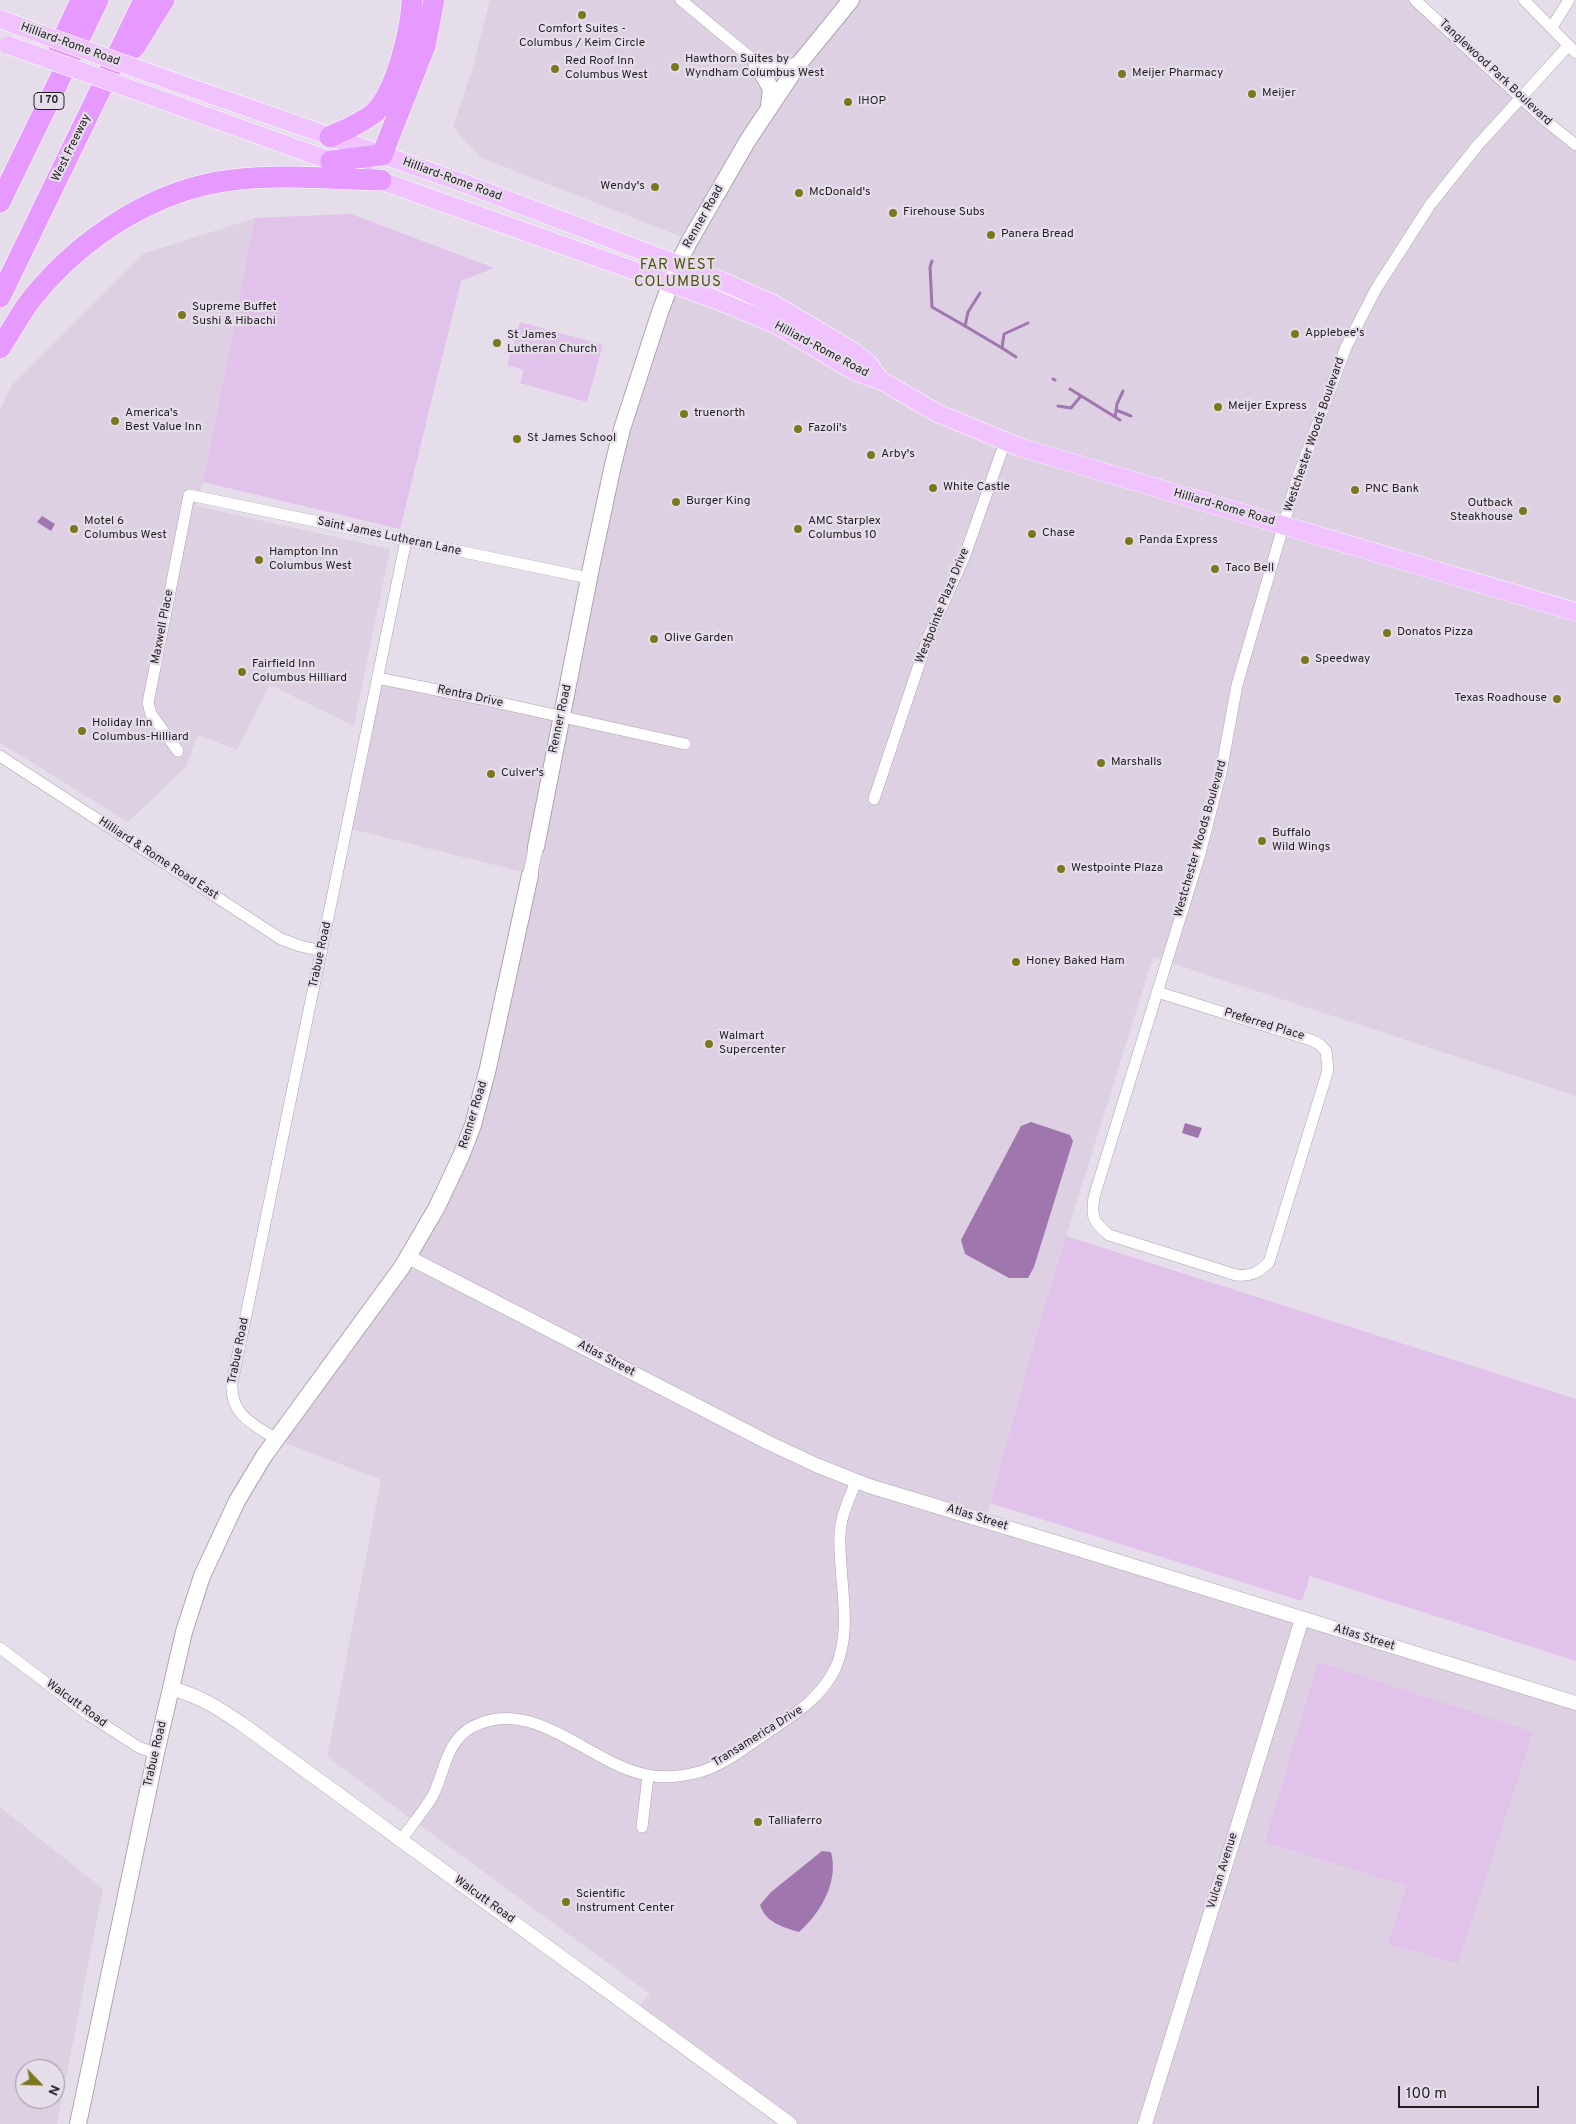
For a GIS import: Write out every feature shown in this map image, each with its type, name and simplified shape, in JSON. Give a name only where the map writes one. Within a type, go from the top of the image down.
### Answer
[{"type":"highway","points":[[0,174],[81,0]]},
{"type":"highway","name":"I 70","points":[[0,202],[98,0]]},
{"type":"highway","name":"West Freeway","points":[[0,297],[144,0]]},
{"type":"highway","points":[[71,150],[164,0]]},
{"type":"highway","points":[[330,137],[374,114],[384,102],[403,52],[412,0]]},
{"type":"highway","points":[[330,161],[382,155],[425,46],[434,0]]},
{"type":"highway","points":[[0,348],[32,298],[66,263],[102,233],[130,214],[174,194],[231,180],[270,177],[381,180]]},
{"type":"main road","name":"Renner Road","points":[[536,847],[589,578],[622,429],[651,336],[678,264],[718,191],[769,106],[798,65],[851,0]]},
{"type":"main road","name":"Hilliard-Rome Road","points":[[8,22],[472,186],[722,280],[775,305],[828,336],[867,362],[882,381]]},
{"type":"main road","name":"Hilliard-Rome Road","points":[[4,43],[671,283],[777,325],[854,371],[882,381],[937,413],[1005,442],[1058,460],[1576,612]]},
{"type":"main road","points":[[756,62],[782,70],[798,65]]},
{"type":"main road","points":[[756,62],[771,89],[769,106]]},
{"type":"main road","name":"Renner Road","points":[[276,1439],[408,1257],[437,1207],[473,1125],[488,1068],[530,874]]},
{"type":"main road","name":"Trabue Road","points":[[78,2124],[156,1752],[184,1632],[202,1576],[213,1550],[237,1501],[276,1439]]},
{"type":"street","points":[[681,0],[756,62]]},
{"type":"street","name":"Tanglewood Park Boulevard","points":[[1415,0],[1520,98],[1554,128],[1576,144]]},
{"type":"street","points":[[1524,0],[1572,49]]},
{"type":"street","points":[[1552,27],[1569,0]]},
{"type":"street","name":"Westchester Woods Boulevard","points":[[1157,992],[1217,792],[1237,685],[1296,482],[1342,356],[1376,289],[1410,234],[1454,173],[1520,98],[1572,49]]},
{"type":"street","name":"Westpointe Plaza Drive","points":[[874,799],[927,644],[965,555],[1005,442]]},
{"type":"street","name":"Saint James Lutheran Lane","points":[[189,495],[589,578]]},
{"type":"street","name":"Maxwell Place","points":[[178,751],[151,714],[148,703],[189,495]]},
{"type":"street","name":"Trabue Road","points":[[276,1439],[240,1414],[231,1395],[232,1384],[406,540]]},
{"type":"street","name":"Rentra Drive","points":[[377,678],[482,699],[561,718]]},
{"type":"street","points":[[561,718],[684,744]]},
{"type":"street","name":"Hilliard & Rome Road East","points":[[0,756],[281,939],[322,951]]},
{"type":"street","name":"Renner Road","points":[[530,874],[536,847]]},
{"type":"street","name":"Preferred Place","points":[[1157,992],[1311,1040],[1319,1044],[1326,1051],[1328,1070],[1301,1163],[1269,1262],[1258,1273],[1249,1276],[1236,1275],[1125,1241],[1109,1235],[1097,1225],[1094,1218],[1092,1212],[1094,1197],[1157,992]]},
{"type":"street","name":"Atlas Street","points":[[408,1257],[767,1442],[816,1465],[869,1486],[1576,1703]]},
{"type":"street","name":"Transamerica Drive","points":[[401,1840],[432,1796],[449,1752],[458,1738],[469,1729],[489,1720],[510,1717],[530,1722],[626,1769],[648,1776],[666,1777],[700,1772],[724,1761],[807,1705],[823,1689],[835,1669],[842,1648],[840,1533],[856,1481]]},
{"type":"street","name":"Vulcan Avenue","points":[[1145,2124],[1302,1618]]},
{"type":"street","name":"Walcutt Road","points":[[0,1648],[89,1715],[140,1748],[156,1752]]},
{"type":"street","name":"Walcutt Road","points":[[171,1688],[208,1701],[790,2124]]},
{"type":"street","points":[[642,1827],[648,1776]]},
{"type":"shaded area","points":[[490,0],[1415,0],[1576,145],[1576,1096],[1153,957],[1042,1314],[985,1521],[1576,1703],[1576,2124],[790,2124],[635,2010],[650,1994],[327,1757],[381,1480],[276,1439],[402,1267],[461,1156],[530,874],[347,828],[377,678],[561,718],[613,465],[689,240],[480,157],[453,127],[472,70]]},
{"type":"shaded area","points":[[351,214],[494,268],[461,281],[400,529],[203,482],[255,218]]},
{"type":"shaded area","points":[[255,218],[203,482],[196,506],[390,549],[354,726],[270,685],[237,750],[198,735],[186,767],[128,822],[0,743],[0,410],[12,385],[143,254]]},
{"type":"shaded area","points":[[520,322],[603,345],[587,402],[520,383],[524,370],[507,365]]},
{"type":"shaded area","points":[[42,516],[55,524],[51,531],[37,522]]},
{"type":"shaded area","points":[[1031,1122],[1070,1135],[1073,1141],[1034,1267],[1028,1278],[1009,1278],[965,1254],[961,1240],[1021,1126]]},
{"type":"shaded area","points":[[1185,1123],[1202,1128],[1198,1138],[1182,1133]]},
{"type":"shaded area","points":[[1066,1236],[1576,1399],[1576,1661],[1310,1576],[1302,1601],[990,1503],[1042,1314]]},
{"type":"shaded area","points":[[1318,1662],[1533,1732],[1458,1963],[1388,1944],[1407,1886],[1265,1842]]},
{"type":"shaded area","points":[[0,1807],[103,1889],[65,2083],[65,2059],[15,2059],[15,2109],[60,2109],[57,2124],[0,2124]]},
{"type":"shaded area","points":[[822,1851],[831,1852],[832,1874],[826,1896],[814,1916],[799,1932],[781,1926],[771,1920],[766,1916],[760,1905],[771,1892]]},
{"type":"waterway","points":[[932,261],[930,267],[932,307],[965,326]]},
{"type":"waterway","points":[[980,293],[968,312],[965,326],[1002,348]]},
{"type":"waterway","points":[[1016,357],[1002,348],[1004,334],[1028,323]]},
{"type":"waterway","points":[[1070,389],[1120,420]]},
{"type":"waterway","points":[[1115,417],[1117,404],[1123,391]]},
{"type":"waterway","points":[[1058,406],[1071,408],[1081,396]]},
{"type":"waterway","points":[[1116,410],[1131,416]]},
{"type":"place","name":"Comfort Suites - Columbus / Keim Circle","points":[[582,15]]},
{"type":"place","name":"Hawthorn Suites by Wyndham Columbus West","points":[[675,67]]},
{"type":"place","name":"Red Roof Inn Columbus West","points":[[555,69]]},
{"type":"place","name":"Meijer Pharmacy","points":[[1122,74]]},
{"type":"place","name":"Meijer","points":[[1252,94]]},
{"type":"place","name":"IHOP","points":[[848,102]]},
{"type":"place","name":"Wendy's","points":[[655,187]]},
{"type":"place","name":"McDonald's","points":[[799,193]]},
{"type":"place","name":"Firehouse Subs","points":[[893,213]]},
{"type":"place","name":"Panera Bread","points":[[991,235]]},
{"type":"place","name":"Supreme Buffet Sushi & Hibachi","points":[[182,315]]},
{"type":"place","name":"Applebee's","points":[[1295,334]]},
{"type":"place","name":"St James Lutheran Church","points":[[497,343]]},
{"type":"place","name":"Meijer Express","points":[[1218,407]]},
{"type":"place","name":"truenorth","points":[[684,414]]},
{"type":"place","name":"America's Best Value Inn","points":[[115,421]]},
{"type":"place","name":"Fazoli's","points":[[798,429]]},
{"type":"place","name":"St James School","points":[[517,439]]},
{"type":"place","name":"Arby's","points":[[871,455]]},
{"type":"place","name":"White Castle","points":[[933,488]]},
{"type":"place","name":"PNC Bank","points":[[1355,490]]},
{"type":"place","name":"Burger King","points":[[676,502]]},
{"type":"place","name":"Outback Steakhouse","points":[[1523,511]]},
{"type":"place","name":"Motel 6 Columbus West","points":[[74,529]]},
{"type":"place","name":"AMC Starplex Columbus 10","points":[[798,529]]},
{"type":"place","name":"Chase","points":[[1032,534]]},
{"type":"place","name":"Panda Express","points":[[1129,541]]},
{"type":"place","name":"Hampton Inn Columbus West","points":[[259,560]]},
{"type":"place","name":"Taco Bell","points":[[1215,569]]},
{"type":"place","name":"Donatos Pizza","points":[[1387,633]]},
{"type":"place","name":"Olive Garden","points":[[654,639]]},
{"type":"place","name":"Speedway","points":[[1305,660]]},
{"type":"place","name":"Fairfield Inn Columbus Hilliard","points":[[242,672]]},
{"type":"place","name":"Texas Roadhouse","points":[[1557,699]]},
{"type":"place","name":"Holiday Inn Columbus-Hilliard","points":[[82,731]]},
{"type":"place","name":"Marshalls","points":[[1101,763]]},
{"type":"place","name":"Culver's","points":[[491,774]]},
{"type":"place","name":"Buffalo Wild Wings","points":[[1262,841]]},
{"type":"place","name":"Westpointe Plaza","points":[[1061,869]]},
{"type":"place","name":"Honey Baked Ham","points":[[1016,962]]},
{"type":"place","name":"Walmart Supercenter","points":[[709,1044]]},
{"type":"place","name":"Talliaferro","points":[[758,1822]]},
{"type":"place","name":"Scientific Instrument Center","points":[[566,1902]]},
{"type":"district","name":"FAR WEST COLUMBUS","points":[[678,274]]}]
